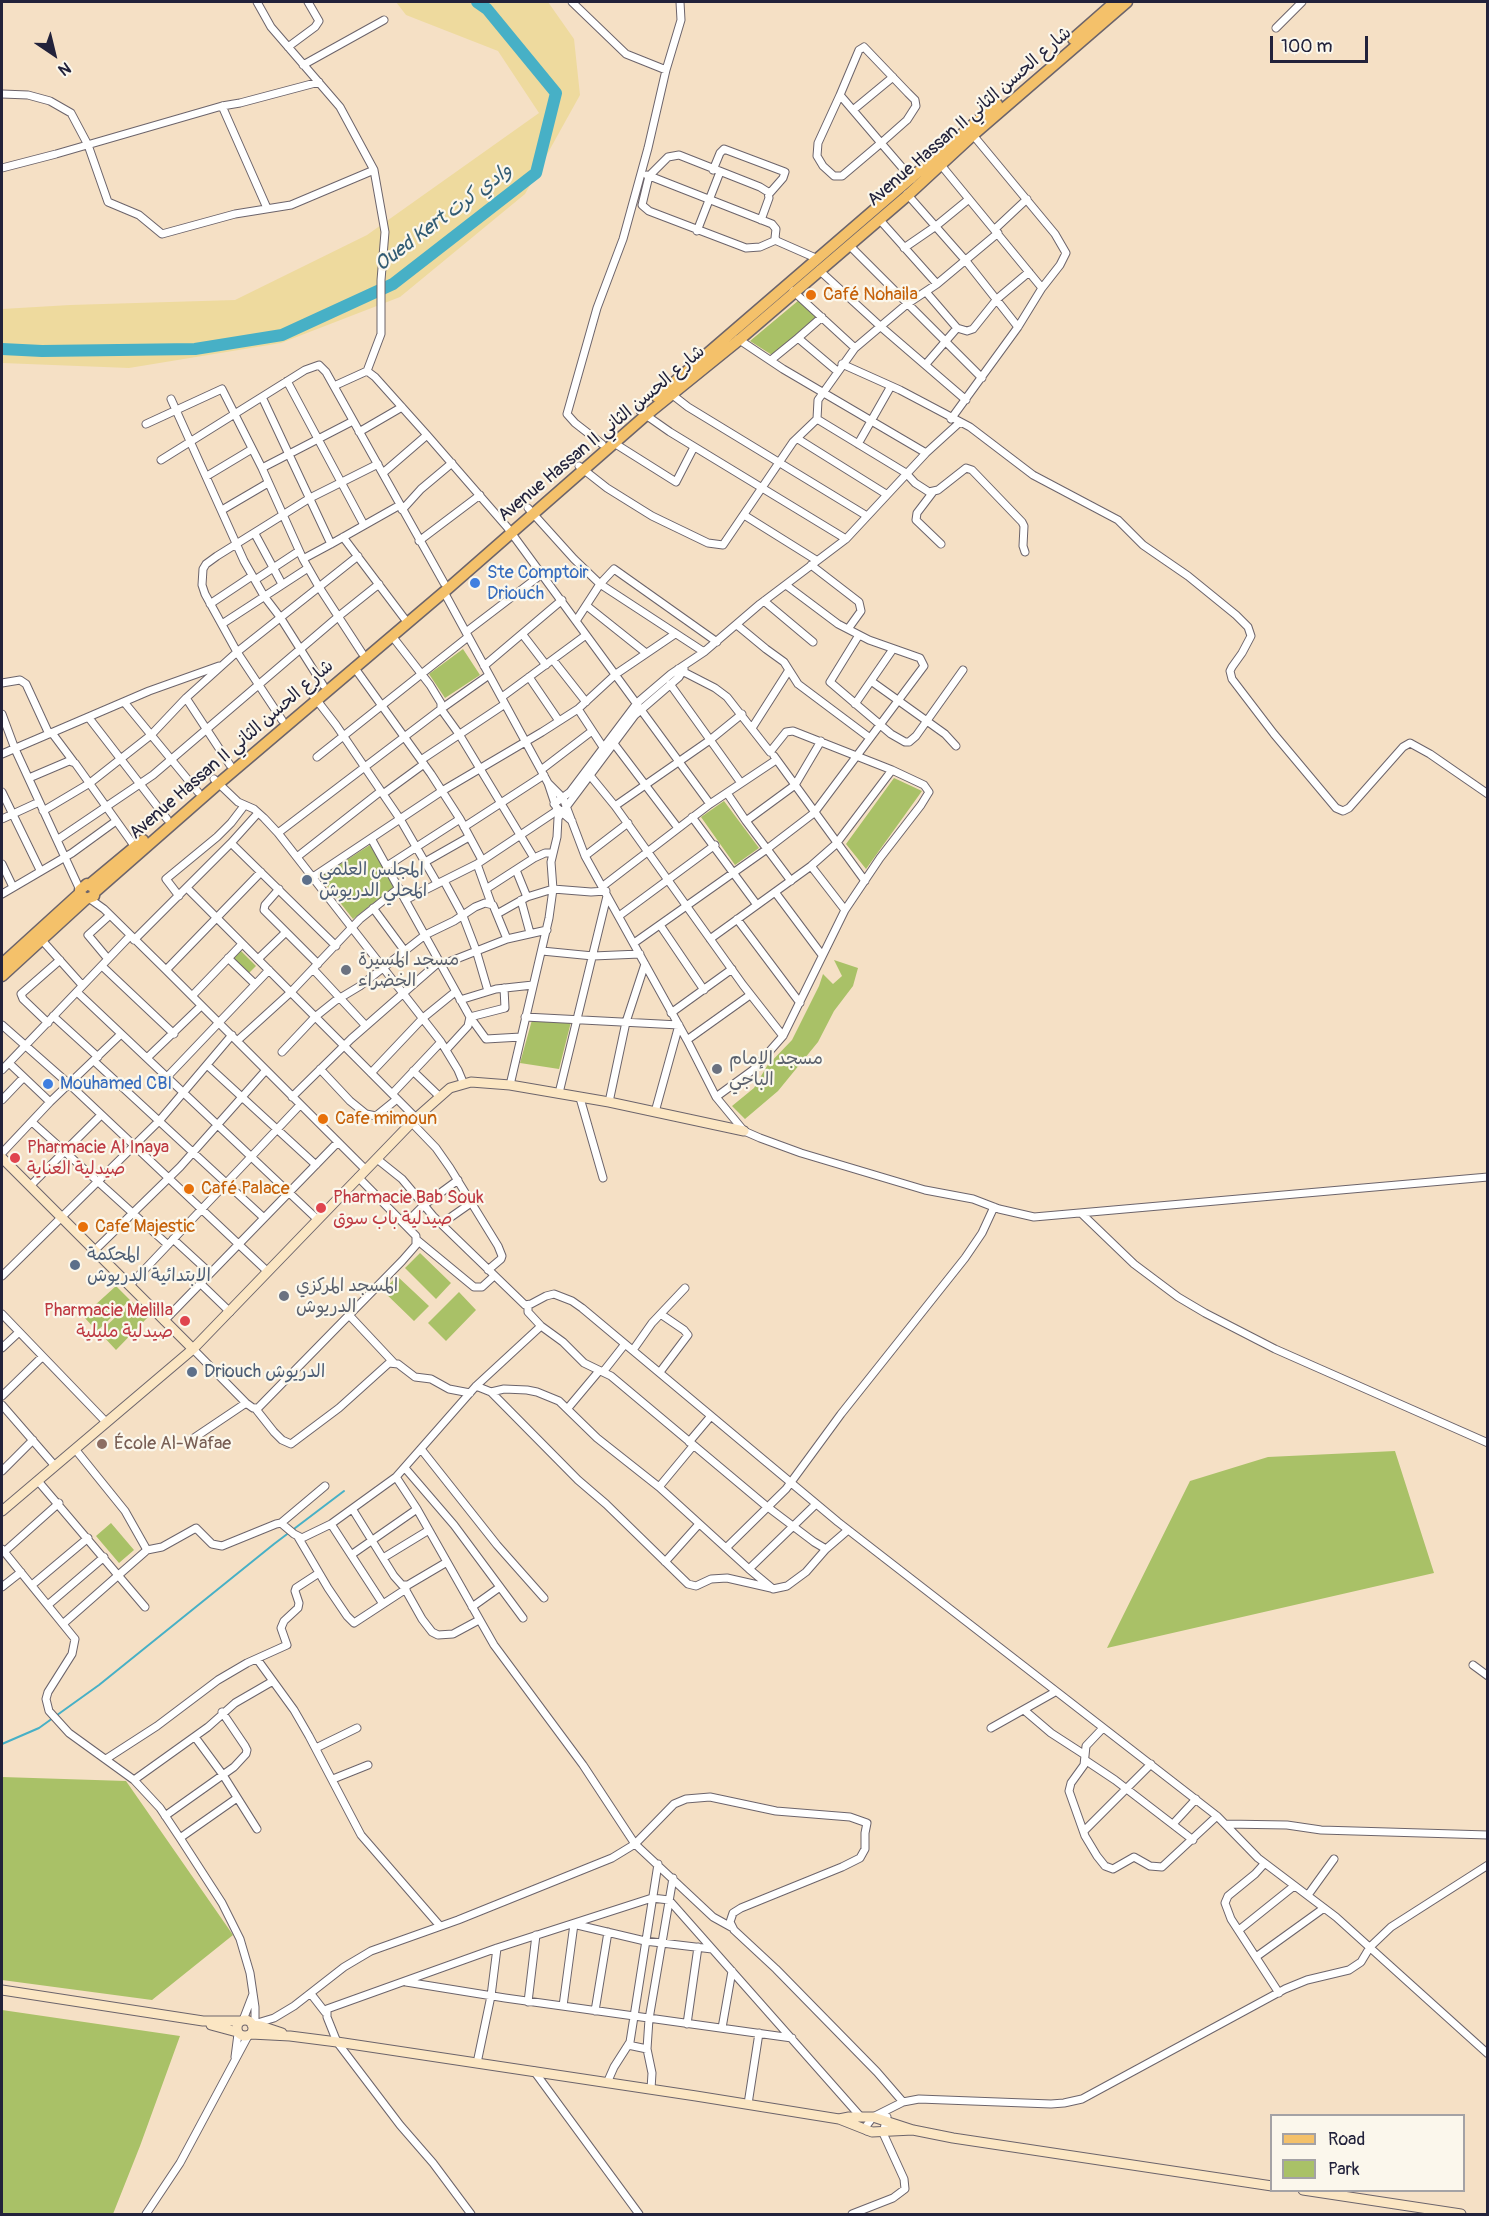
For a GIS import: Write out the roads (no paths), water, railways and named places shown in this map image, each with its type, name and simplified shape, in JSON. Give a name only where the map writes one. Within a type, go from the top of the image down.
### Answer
[{"type":"main road","name":"Avenue Hassan II شارع الحسن الثاني","points":[[819,265],[849,245],[879,219],[912,179],[1115,2]]},
{"type":"main road","name":"Avenue Hassan II شارع الحسن الثاني","points":[[2,976],[39,937],[135,847],[198,792],[216,782],[230,765],[282,720],[392,636],[531,510],[614,442],[643,414],[904,191],[942,165],[973,135],[1127,2]]},
{"type":"main road","name":"Avenue Hassan II شارع الحسن الثاني","points":[[581,468],[602,444],[643,414]]},
{"type":"main road","name":"Avenue Hassan II شارع الحسن الثاني","points":[[88,892],[314,697],[323,685],[444,588]]},
{"type":"main road","name":"Avenue Hassan II شارع الحسن الثاني","points":[[2,964],[39,937]]},
{"type":"main road","points":[[2,1511],[193,1349],[414,1120],[450,1088],[463,1082],[510,1085],[609,1102],[744,1131]]},
{"type":"main road","points":[[2,1158],[193,1349]]},
{"type":"main road","points":[[2,1990],[248,2026],[290,2036],[748,2104],[839,2119],[867,2131],[883,2133],[914,2130]]},
{"type":"main road","points":[[203,2021],[237,2033],[236,2026],[248,2026]]},
{"type":"main road","points":[[839,2119],[873,2117],[914,2130],[1270,2186]]},
{"type":"main road","points":[[1315,2192],[1431,2212],[1461,2214]]},
{"type":"street","points":[[257,2],[271,27],[340,107],[374,170],[385,232],[381,280],[381,334],[367,371],[334,386]]},
{"type":"street","points":[[288,47],[315,27],[319,21],[308,2]]},
{"type":"street","points":[[572,2],[622,51],[666,70]]},
{"type":"street","points":[[602,444],[567,414],[597,308],[623,239],[681,20],[680,2]]},
{"type":"street","points":[[1276,28],[1302,2]]},
{"type":"street","points":[[303,65],[384,20]]},
{"type":"street","points":[[862,47],[867,48],[915,100],[916,110],[842,176],[834,176],[823,166],[818,156],[818,143],[840,95],[862,47]]},
{"type":"street","points":[[853,110],[893,77]]},
{"type":"street","points":[[2,168],[222,106],[319,82]]},
{"type":"street","points":[[2,94],[28,95],[60,105],[74,118],[88,145],[108,202],[139,215],[160,233],[170,233],[235,214],[291,205],[374,170]]},
{"type":"street","points":[[840,95],[912,179]]},
{"type":"street","points":[[222,106],[267,208]]},
{"type":"street","points":[[951,419],[1018,327],[1066,253],[1055,234],[973,135]]},
{"type":"street","points":[[697,231],[709,199],[720,153],[724,149],[785,172],[769,195],[761,220]]},
{"type":"street","points":[[769,195],[760,187],[679,155],[672,155],[663,160],[649,176],[642,205],[649,211],[697,231],[750,249],[776,240]]},
{"type":"street","points":[[942,165],[1042,288]]},
{"type":"street","points":[[640,173],[761,220],[775,227],[776,240]]},
{"type":"street","points":[[904,191],[966,261],[1018,327]]},
{"type":"street","points":[[904,248],[969,199]]},
{"type":"street","points":[[581,468],[622,498],[652,516],[716,545],[723,545],[793,442],[817,419],[817,404],[837,371],[855,348],[907,304],[927,292],[966,261],[1027,199]]},
{"type":"street","points":[[879,219],[937,284]]},
{"type":"street","points":[[776,240],[819,265],[880,326],[966,400]]},
{"type":"street","points":[[849,245],[982,378]]},
{"type":"street","points":[[927,292],[957,328],[968,331],[973,329],[997,298],[1029,272]]},
{"type":"street","points":[[790,289],[855,348]]},
{"type":"street","points":[[771,360],[822,317]]},
{"type":"street","points":[[926,364],[957,328]]},
{"type":"street","points":[[735,337],[926,453]]},
{"type":"street","points":[[798,338],[837,371]]},
{"type":"street","points":[[842,364],[891,386],[970,427],[1033,475],[1118,520],[1143,544],[1188,576],[1245,623],[1251,636],[1232,667],[1230,674],[1232,679],[1335,808],[1343,811],[1349,808],[1403,747],[1410,743],[1488,794]]},
{"type":"street","points":[[161,460],[234,413],[311,367],[319,365],[334,386],[378,464],[484,666],[543,772],[558,809],[557,837],[552,853],[553,889],[546,930],[510,1085]]},
{"type":"street","points":[[367,371],[402,407],[509,530],[710,804]]},
{"type":"street","points":[[288,381],[364,525]]},
{"type":"street","points":[[858,444],[891,386]]},
{"type":"street","points":[[146,424],[222,389],[262,468],[303,559],[362,653]]},
{"type":"street","points":[[669,392],[678,401],[867,516]]},
{"type":"street","points":[[262,397],[332,544]]},
{"type":"street","points":[[171,399],[254,578],[323,685]]},
{"type":"street","points":[[359,432],[402,407]]},
{"type":"street","points":[[643,414],[846,539]]},
{"type":"street","points":[[817,419],[906,473],[915,483],[933,492]]},
{"type":"street","points":[[262,468],[353,422]]},
{"type":"street","points":[[558,809],[563,798],[615,745],[639,705],[670,684],[686,664],[846,539],[906,473],[960,423]]},
{"type":"street","points":[[383,473],[427,435]]},
{"type":"street","points":[[798,439],[886,494]]},
{"type":"street","points":[[614,442],[675,482],[694,447]]},
{"type":"street","points":[[207,476],[252,449]]},
{"type":"street","points":[[303,559],[364,525],[401,508],[452,463]]},
{"type":"street","points":[[282,720],[237,652],[210,604],[202,585],[203,570],[210,561],[310,498],[378,464]]},
{"type":"street","points":[[941,544],[916,520],[917,513],[933,492],[966,468],[972,470],[1022,522],[1025,552]]},
{"type":"street","points":[[222,510],[268,483]]},
{"type":"street","points":[[419,541],[480,495]]},
{"type":"street","points":[[531,510],[574,559],[600,584],[704,652]]},
{"type":"street","points":[[744,515],[814,562],[859,602],[861,611],[848,629]]},
{"type":"street","points":[[255,534],[282,584]]},
{"type":"street","points":[[343,537],[404,618]]},
{"type":"street","points":[[210,604],[299,550]]},
{"type":"street","points":[[43,811],[90,783],[152,735],[186,699],[237,652],[357,556]]},
{"type":"street","points":[[222,624],[308,568]]},
{"type":"street","points":[[576,621],[600,584],[614,569],[717,642]]},
{"type":"street","points":[[317,757],[542,574]]},
{"type":"street","points":[[57,840],[171,760],[379,584]]},
{"type":"street","points":[[634,943],[814,813],[923,669],[924,663],[915,656],[892,649],[848,629],[786,585]]},
{"type":"street","points":[[484,666],[562,600]]},
{"type":"street","points":[[764,601],[813,642]]},
{"type":"street","points":[[587,606],[646,653]]},
{"type":"street","points":[[737,625],[784,662],[798,684],[870,738]]},
{"type":"street","points":[[314,877],[442,791],[559,721],[586,702],[616,674],[675,634]]},
{"type":"street","points":[[523,635],[546,665]]},
{"type":"street","points":[[297,857],[586,635]]},
{"type":"street","points":[[859,635],[830,682],[880,725],[898,738],[909,742],[927,721],[963,670]]},
{"type":"street","points":[[392,636],[441,703],[441,709],[459,734],[534,858]]},
{"type":"street","points":[[855,704],[892,649]]},
{"type":"street","points":[[553,660],[586,702]]},
{"type":"street","points":[[2,754],[124,702],[225,664]]},
{"type":"street","points":[[354,667],[460,819],[479,862],[486,890],[507,939]]},
{"type":"street","points":[[752,728],[789,670]]},
{"type":"street","points":[[405,900],[479,862],[558,809],[567,807],[603,747],[639,705],[680,671]]},
{"type":"street","points":[[680,671],[720,691],[742,714],[865,881]]},
{"type":"street","points":[[278,833],[489,675]]},
{"type":"street","points":[[529,677],[559,721]]},
{"type":"street","points":[[2,683],[20,680],[26,684],[51,733],[135,847]]},
{"type":"street","points":[[871,681],[945,734],[956,746]]},
{"type":"street","points":[[670,684],[741,783]]},
{"type":"street","points":[[314,697],[344,736],[400,819],[425,862],[463,916],[477,950],[488,991]]},
{"type":"street","points":[[186,699],[230,765]]},
{"type":"street","points":[[124,702],[198,792]]},
{"type":"street","points":[[578,708],[603,747]]},
{"type":"street","points":[[2,714],[15,749],[57,840],[75,874],[88,892],[366,1170]]},
{"type":"street","points":[[615,806],[710,740],[742,714]]},
{"type":"street","points":[[89,718],[167,819]]},
{"type":"street","points":[[464,827],[543,772],[592,730]]},
{"type":"street","points":[[716,1096],[753,1070],[783,1036],[845,910],[929,792],[918,782],[892,770],[790,731],[770,752]]},
{"type":"street","points":[[746,821],[795,785],[821,741]]},
{"type":"street","points":[[615,745],[678,828]]},
{"type":"street","points":[[559,1093],[593,956],[605,891],[647,852],[692,817],[776,760]]},
{"type":"street","points":[[29,778],[62,763],[73,761]]},
{"type":"street","points":[[710,939],[811,866],[836,844],[892,770]]},
{"type":"street","points":[[588,773],[628,823],[667,880],[783,1036]]},
{"type":"street","points":[[216,782],[238,802],[258,813],[278,833],[441,1042],[463,1082]]},
{"type":"street","points":[[548,783],[563,798],[585,856],[620,916],[716,1096],[744,1131],[801,1153],[925,1190],[973,1199],[1034,1217],[1488,1177]]},
{"type":"street","points":[[2,792],[40,870]]},
{"type":"street","points":[[727,793],[791,881]]},
{"type":"street","points":[[2,819],[39,802]]},
{"type":"street","points":[[179,896],[166,879],[217,837],[244,806]]},
{"type":"street","points":[[558,809],[572,821]]},
{"type":"street","points":[[2,1070],[82,985],[179,896],[258,813]]},
{"type":"street","points":[[692,817],[715,845],[757,905]]},
{"type":"street","points":[[387,866],[460,819]]},
{"type":"street","points":[[2,894],[65,855],[72,853],[116,821]]},
{"type":"street","points":[[585,856],[628,823]]},
{"type":"street","points":[[425,862],[469,837]]},
{"type":"street","points":[[372,840],[455,992],[486,1039],[521,1036]]},
{"type":"street","points":[[231,843],[336,946]]},
{"type":"street","points":[[620,916],[715,845]]},
{"type":"street","points":[[486,890],[534,858],[545,853],[552,853]]},
{"type":"street","points":[[2,864],[13,887]]},
{"type":"street","points":[[811,866],[845,910]]},
{"type":"street","points":[[516,870],[530,933]]},
{"type":"street","points":[[166,970],[261,872]]},
{"type":"street","points":[[187,888],[215,919],[394,1096],[436,1148],[458,1180],[502,1256],[482,1287],[474,1287],[417,1240],[405,1224],[358,1178]]},
{"type":"street","points":[[2,1276],[96,1180],[160,1120],[207,1065],[235,1038],[291,992],[352,927],[399,888]]},
{"type":"street","points":[[279,889],[264,908],[366,1026]]},
{"type":"street","points":[[496,914],[524,898],[553,889],[605,891]]},
{"type":"street","points":[[775,892],[822,955]]},
{"type":"street","points":[[282,1052],[315,1017],[383,969],[425,934],[463,916],[475,907],[491,903]]},
{"type":"street","points":[[373,908],[404,950]]},
{"type":"street","points":[[108,959],[88,936],[110,915]]},
{"type":"street","points":[[737,919],[800,1003]]},
{"type":"street","points":[[660,925],[704,990]]},
{"type":"street","points":[[292,1097],[366,1026],[440,964],[507,939],[546,930]]},
{"type":"street","points":[[258,959],[286,932]]},
{"type":"street","points":[[39,937],[82,985]]},
{"type":"street","points":[[192,996],[242,944]]},
{"type":"street","points":[[542,951],[593,956],[640,954]]},
{"type":"street","points":[[228,958],[255,984]]},
{"type":"street","points":[[48,1023],[23,999],[21,994],[60,960]]},
{"type":"street","points":[[609,1102],[626,1022],[645,964]]},
{"type":"street","points":[[102,966],[174,1034]]},
{"type":"street","points":[[671,1013],[732,969]]},
{"type":"street","points":[[167,1077],[269,970]]},
{"type":"street","points":[[460,1000],[488,991],[533,985]]},
{"type":"street","points":[[470,1017],[505,1008],[504,988]]},
{"type":"street","points":[[77,992],[318,1220]]},
{"type":"street","points":[[371,1073],[423,1018],[455,992]]},
{"type":"street","points":[[687,1040],[750,994]]},
{"type":"street","points":[[147,1058],[201,1006]]},
{"type":"street","points":[[53,1016],[264,1218]]},
{"type":"street","points":[[446,1050],[468,1026],[470,1017]]},
{"type":"street","points":[[525,1017],[679,1025]]},
{"type":"street","points":[[655,1112],[679,1025]]},
{"type":"street","points":[[3,1029],[69,1084],[268,1272]]},
{"type":"street","points":[[2,1153],[50,1102],[121,1034]]},
{"type":"street","points":[[320,1069],[350,1101],[366,1114],[376,1116],[413,1071],[441,1042]]},
{"type":"street","points":[[9,1063],[50,1102]]},
{"type":"street","points":[[207,1065],[316,1165]]},
{"type":"street","points":[[94,1251],[131,1212],[168,1179],[266,1070]]},
{"type":"street","points":[[413,1071],[439,1096]]},
{"type":"street","points":[[3,1094],[23,1078]]},
{"type":"street","points":[[580,1098],[603,1178]]},
{"type":"street","points":[[130,1285],[300,1105]]},
{"type":"street","points":[[30,1186],[101,1115]]},
{"type":"street","points":[[32,1122],[131,1212],[210,1273]]},
{"type":"street","points":[[164,1321],[338,1142]]},
{"type":"street","points":[[376,1159],[402,1179],[441,1224],[514,1295],[528,1305]]},
{"type":"street","points":[[405,1224],[424,1205],[458,1180]]},
{"type":"street","points":[[441,1224],[471,1203]]},
{"type":"street","points":[[726,1548],[769,1508],[790,1483],[841,1414],[965,1258],[982,1233],[994,1207]]},
{"type":"street","points":[[1082,1214],[1134,1264],[1178,1297],[1205,1313],[1275,1349],[1488,1443]]},
{"type":"street","points":[[255,1408],[263,1405],[411,1252],[417,1240]]},
{"type":"street","points":[[201,1284],[230,1312]]},
{"type":"street","points":[[633,1350],[652,1323],[685,1288]]},
{"type":"street","points":[[528,1305],[551,1294],[558,1294],[582,1308],[848,1530],[1217,1816],[1264,1863],[1308,1895],[1370,1947],[1488,2054]]},
{"type":"street","points":[[528,1305],[528,1312],[541,1326],[563,1342],[584,1363],[611,1376],[769,1508],[826,1549]]},
{"type":"street","points":[[2,1314],[106,1422]]},
{"type":"street","points":[[349,1315],[394,1363],[416,1377],[431,1379],[449,1389],[470,1392]]},
{"type":"street","points":[[660,1372],[688,1335],[662,1315]]},
{"type":"street","points":[[298,1537],[307,1536],[331,1524],[396,1477],[470,1392],[541,1326]]},
{"type":"street","points":[[2,1348],[18,1332]]},
{"type":"street","points":[[568,1408],[625,1344]]},
{"type":"street","points":[[193,1349],[246,1403],[255,1408],[282,1440],[291,1444],[339,1408],[386,1366],[394,1363]]},
{"type":"street","points":[[2,1396],[42,1357]]},
{"type":"street","points":[[476,1386],[491,1392],[578,1480],[606,1504],[684,1581],[692,1585],[727,1578],[773,1589],[787,1586],[806,1572],[826,1549],[848,1530]]},
{"type":"street","points":[[491,1392],[504,1389],[537,1392],[549,1396],[568,1408],[597,1438],[659,1487],[773,1589]]},
{"type":"street","points":[[188,1442],[246,1403]]},
{"type":"street","points":[[2,1406],[55,1466]]},
{"type":"street","points":[[659,1487],[711,1416]]},
{"type":"street","points":[[2,1471],[33,1440]]},
{"type":"street","points":[[75,1449],[125,1511],[147,1550]]},
{"type":"street","points":[[421,1449],[484,1529],[544,1599]]},
{"type":"street","points":[[405,1468],[454,1525],[523,1618]]},
{"type":"street","points":[[396,1477],[417,1509],[494,1645],[583,1765],[635,1844],[712,1917],[731,1927],[871,2065],[903,2102]]},
{"type":"street","points":[[38,1480],[145,1607]]},
{"type":"street","points":[[64,1623],[147,1550],[162,1547],[196,1528],[212,1544],[222,1546],[239,1540],[270,1525],[281,1523],[325,1486]]},
{"type":"street","points":[[58,1503],[3,1550],[75,1639],[72,1654],[48,1692],[46,1705],[59,1724],[134,1780],[165,1816],[222,1904],[240,1939],[248,1964],[256,2016],[248,2026]]},
{"type":"street","points":[[749,1569],[816,1504]]},
{"type":"street","points":[[351,1555],[373,1542],[417,1509]]},
{"type":"street","points":[[353,1510],[432,1632],[438,1635],[453,1634],[479,1620]]},
{"type":"street","points":[[281,1523],[298,1537],[347,1616],[354,1623],[408,1585],[447,1562]]},
{"type":"street","points":[[331,1524],[383,1604]]},
{"type":"street","points":[[665,1562],[699,1524]]},
{"type":"street","points":[[383,1558],[429,1530]]},
{"type":"street","points":[[32,1585],[88,1538]]},
{"type":"street","points":[[48,1604],[104,1557]]},
{"type":"street","points":[[2,1587],[21,1572]]},
{"type":"street","points":[[106,1759],[157,1726],[218,1680],[287,1645],[281,1628],[298,1608],[296,1588],[319,1572]]},
{"type":"street","points":[[472,1606],[500,1587]]},
{"type":"street","points":[[257,1659],[294,1710],[361,1834],[440,1926]]},
{"type":"street","points":[[1473,1665],[1488,1676]]},
{"type":"street","points":[[134,1780],[195,1737],[222,1712],[273,1681]]},
{"type":"street","points":[[991,1728],[1055,1692]]},
{"type":"street","points":[[1024,1710],[1193,1840]]},
{"type":"street","points":[[165,1816],[242,1760],[247,1750],[222,1712]]},
{"type":"street","points":[[316,1748],[357,1728]]},
{"type":"street","points":[[1103,1728],[1089,1742],[1085,1758],[1069,1787],[1084,1831],[1101,1861],[1113,1869],[1134,1857],[1159,1869],[1173,1859],[1217,1816]]},
{"type":"street","points":[[195,1737],[223,1775],[257,1829]]},
{"type":"street","points":[[1084,1831],[1151,1764]]},
{"type":"street","points":[[333,1779],[368,1765]]},
{"type":"street","points":[[180,1838],[237,1798]]},
{"type":"street","points":[[248,2026],[274,2018],[311,1994],[334,1974],[371,1951],[612,1858],[635,1844],[674,1804],[686,1799],[718,1798],[776,1811],[850,1817],[867,1823],[865,1849],[860,1858],[741,1908],[730,1917],[731,1927]]},
{"type":"street","points":[[1173,1824],[1196,1799]]},
{"type":"street","points":[[1225,1824],[1276,1825],[1322,1830],[1488,1835]]},
{"type":"street","points":[[1308,1895],[1334,1859]]},
{"type":"street","points":[[1264,1863],[1226,1899],[1227,1912],[1279,1993]]},
{"type":"street","points":[[607,2083],[628,2045],[658,1864]]},
{"type":"street","points":[[867,2131],[867,2125],[873,2117],[903,2102],[927,2098],[1051,2104],[1073,2102],[1279,1993],[1307,1980],[1349,1970],[1360,1962],[1370,1947],[1401,1919],[1488,1865]]},
{"type":"street","points":[[651,2089],[652,2073],[647,2049],[649,2019],[673,1878]]},
{"type":"street","points":[[1239,1930],[1294,1886]]},
{"type":"street","points":[[326,2012],[335,2004],[405,1982],[536,1935],[652,1898],[669,1900],[860,2116]]},
{"type":"street","points":[[1256,1957],[1324,1908]]},
{"type":"street","points":[[573,1924],[661,1944],[712,1949]]},
{"type":"street","points":[[563,2007],[573,1924]]},
{"type":"street","points":[[595,2011],[608,1932]]},
{"type":"street","points":[[528,2002],[536,1935]]},
{"type":"street","points":[[687,2024],[698,1947]]},
{"type":"street","points":[[477,2063],[491,1996],[497,1948]]},
{"type":"street","points":[[722,2028],[732,1971]]},
{"type":"street","points":[[405,1982],[528,2002],[792,2038]]},
{"type":"street","points":[[146,2214],[180,2163],[235,2059],[248,2026],[253,1994]]},
{"type":"street","points":[[311,1994],[326,2012],[337,2042],[400,2125],[434,2163],[471,2214]]},
{"type":"street","points":[[235,2059],[237,2033]]},
{"type":"street","points":[[748,2104],[759,2033]]},
{"type":"street","points":[[628,2045],[647,2049]]},
{"type":"street","points":[[534,2071],[639,2214]]},
{"type":"street","points":[[852,2214],[893,2198],[905,2189],[904,2179],[883,2133],[890,2109]]},
{"type":"waterway","name":"Oued Kert وادي كرت","points":[[2,349],[42,351],[195,349],[282,335],[393,284],[536,173],[556,93],[487,9],[477,2]]},
{"type":"waterway","points":[[2,1744],[39,1728],[99,1685],[274,1544],[344,1491]]},
{"type":"place","name":"Café Nohaila","points":[[811,295]]},
{"type":"place","name":"Ste Comptoir Driouch","points":[[475,583]]},
{"type":"place","name":"المجلس العلمي المحلي الدريوش","points":[[307,880]]},
{"type":"place","name":"مسجد المسيرة الخضراء","points":[[346,970]]},
{"type":"place","name":"مسجد الإمام الباجي","points":[[717,1069]]},
{"type":"place","name":"Mouhamed CBI","points":[[48,1084]]},
{"type":"place","name":"Cafe mimoun","points":[[323,1119]]},
{"type":"place","name":"Pharmacie Al Inaya صيدلية العناية","points":[[15,1158]]},
{"type":"place","name":"Café Palace","points":[[189,1189]]},
{"type":"place","name":"Pharmacie Bab Souk صيدلية باب سوق","points":[[321,1208]]},
{"type":"place","name":"Cafe Majestic","points":[[83,1227]]},
{"type":"place","name":"المحكمة الابتدائية الدريوش","points":[[75,1265]]},
{"type":"place","name":"المسجد المركزي الدريوش","points":[[284,1296]]},
{"type":"place","name":"Pharmacie Melilla صيدلية مليلية","points":[[185,1321]]},
{"type":"place","name":"Driouch الدريوش","points":[[192,1372]]},
{"type":"place","name":"École Al-Wafae","points":[[102,1444]]}]
